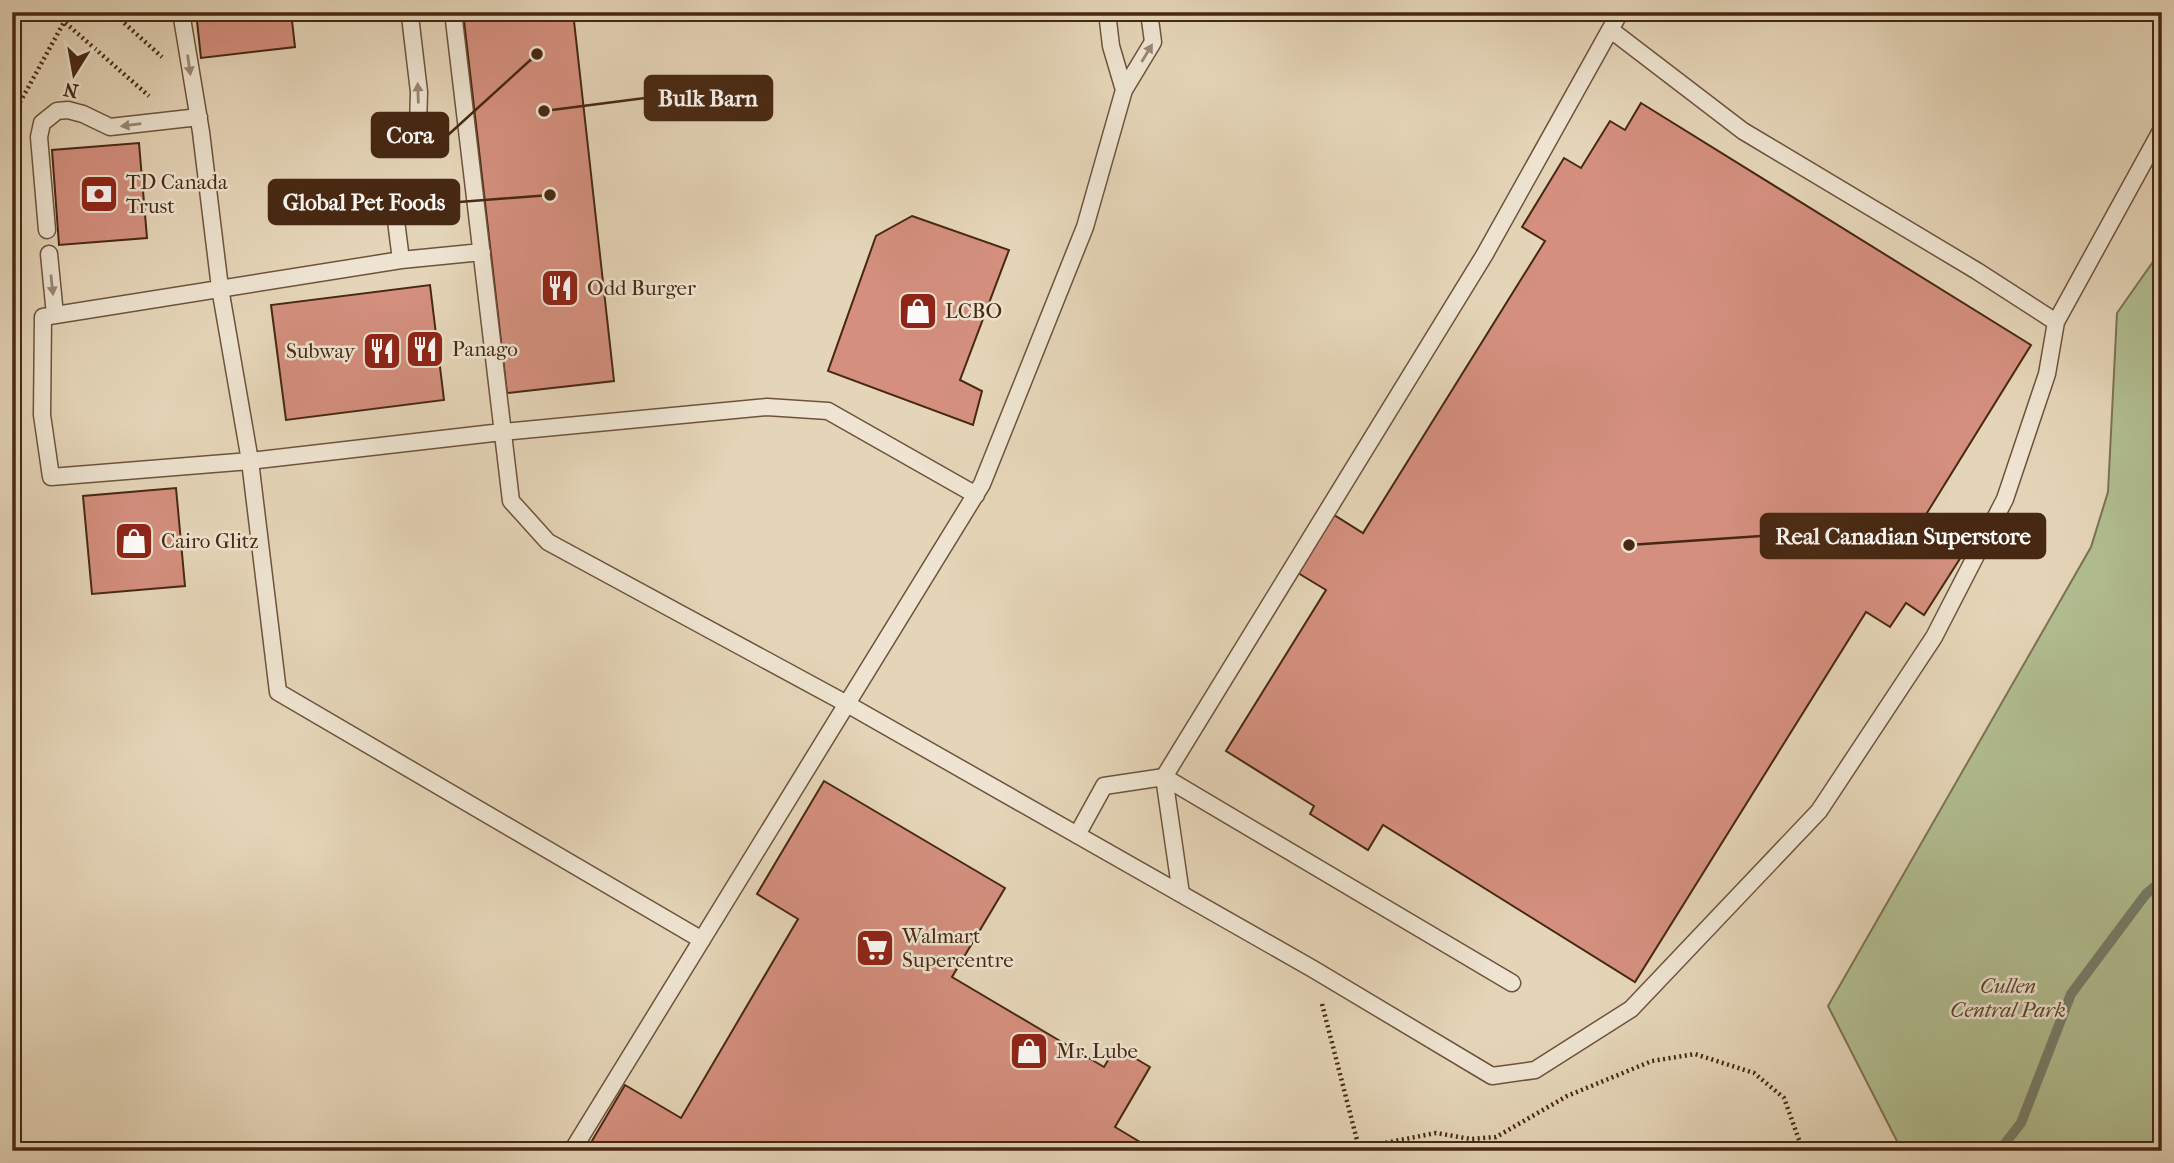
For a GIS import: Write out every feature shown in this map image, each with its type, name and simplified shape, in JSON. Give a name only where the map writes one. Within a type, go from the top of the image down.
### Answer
[{"type":"lane","points":[[181,12],[199,117],[220,288],[250,461],[278,692],[702,940]]},
{"type":"lane","points":[[453,12],[511,501],[548,542],[847,704],[1313,969],[1492,1076],[1535,1070],[1631,1009],[1819,811],[1934,637],[2005,499],[2047,374],[2056,322],[2162,129]]},
{"type":"lane","points":[[1107,12],[1111,46],[1124,90]]},
{"type":"lane","points":[[572,1151],[982,484],[1085,227],[1124,90],[1153,42],[1149,12]]},
{"type":"lane","points":[[1181,894],[1164,777],[1479,265],[1620,12]]},
{"type":"lane","points":[[387,143],[418,126],[419,92],[408,13]]},
{"type":"lane","points":[[1611,30],[1742,131],[1978,271],[2056,322]]},
{"type":"lane","points":[[47,230],[39,137],[41,123],[49,116],[57,111],[68,110],[110,127],[199,117]]},
{"type":"lane","points":[[393,197],[401,260]]},
{"type":"lane","points":[[482,252],[401,260],[43,317],[43,415],[51,477],[250,461],[502,432],[767,407],[828,411],[976,495]]},
{"type":"lane","points":[[49,254],[55,315]]},
{"type":"lane","points":[[1077,835],[1104,786],[1164,777],[1512,983]]},
{"type":"path","points":[[54,12],[149,96]]},
{"type":"path","points":[[12,117],[72,12]]},
{"type":"path","points":[[112,12],[192,84]]},
{"type":"path","points":[[1313,969],[1357,1149],[1436,1133],[1471,1139],[1496,1137],[1567,1096],[1652,1061],[1695,1054],[1755,1073],[1784,1098],[1803,1151]]},
{"type":"green space","name":"Cullen Central Park","points":[[2162,249],[2162,1151],[1902,1151],[1828,1006],[2091,547],[2108,492],[2117,313]]},
{"type":"building","points":[[196,12],[291,12],[295,47],[201,58]]},
{"type":"building","points":[[463,12],[573,12],[614,381],[507,393]]},
{"type":"building","points":[[1641,103],[2031,345],[1917,529],[1961,557],[1924,615],[1906,603],[1890,627],[1866,612],[1635,982],[1383,825],[1368,850],[1310,814],[1314,806],[1226,751],[1326,590],[1298,573],[1334,515],[1363,533],[1545,241],[1522,227],[1564,158],[1581,168],[1610,121],[1625,130]]},
{"type":"building","name":"TD Canada Trust","points":[[139,143],[147,238],[59,245],[52,150]]},
{"type":"building","name":"LCBO","points":[[912,216],[1009,250],[960,380],[982,391],[973,425],[828,371],[876,236]]},
{"type":"building","points":[[430,285],[444,400],[286,420],[271,305]]},
{"type":"building","name":"Cairo Glitz","points":[[176,488],[185,586],[92,594],[83,496]]},
{"type":"building","name":"Walmart Supercentre","points":[[824,781],[1005,888],[952,977],[1104,1067],[1116,1047],[1150,1067],[1115,1127],[1155,1151],[586,1151],[625,1085],[681,1118],[798,919],[757,894]]},
{"type":"waterway","points":[[1999,1151],[2021,1123],[2071,994],[2146,894],[2162,881]]},
{"type":"place","name":"Cora","points":[[537,54]]},
{"type":"place","name":"Bulk Barn","points":[[544,111]]},
{"type":"place","name":"TD Canada Trust","points":[[99,194]]},
{"type":"place","name":"Global Pet Foods","points":[[550,195]]},
{"type":"place","name":"Odd Burger","points":[[560,288]]},
{"type":"place","name":"LCBO","points":[[918,311]]},
{"type":"place","name":"Panago","points":[[425,349]]},
{"type":"place","name":"Subway","points":[[382,351]]},
{"type":"place","name":"Cairo Glitz","points":[[134,541]]},
{"type":"place","name":"Real Canadian Superstore","points":[[1629,545]]},
{"type":"place","name":"Walmart Supercentre","points":[[875,948]]},
{"type":"place","name":"Mr. Lube","points":[[1029,1051]]}]
